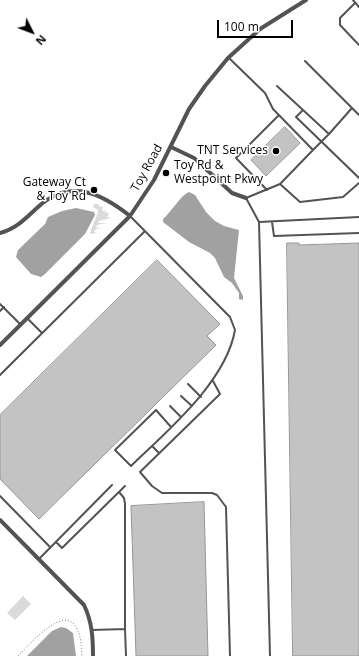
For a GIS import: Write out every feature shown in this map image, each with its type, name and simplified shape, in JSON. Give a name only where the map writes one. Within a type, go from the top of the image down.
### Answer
[{"type":"street","name":"Toy Road","points":[[0,345],[130,216],[154,180],[182,122],[198,96],[228,58],[260,29],[306,0]]},
{"type":"street","points":[[171,147],[194,158],[232,193],[246,198]]},
{"type":"street","points":[[0,233],[19,225],[46,201],[68,192],[87,192],[98,195],[110,200],[130,216]]},
{"type":"street","points":[[0,520],[84,605],[90,618],[93,656]]},
{"type":"lane","points":[[359,7],[354,1],[340,18],[340,25],[359,45]]},
{"type":"lane","points":[[228,58],[264,93],[273,109],[313,150]]},
{"type":"lane","points":[[305,61],[359,115]]},
{"type":"lane","points":[[277,86],[328,134]]},
{"type":"lane","points":[[270,656],[259,222],[246,198],[280,184],[322,142],[352,108]]},
{"type":"lane","points":[[303,110],[296,117],[359,178]]},
{"type":"lane","points":[[267,190],[236,158],[279,115]]},
{"type":"lane","points":[[280,184],[300,202],[343,197],[359,183]]},
{"type":"lane","points":[[130,216],[146,230],[227,313],[233,323],[234,335],[213,381],[201,397],[192,406],[181,417],[171,427],[152,446],[131,466],[115,450],[156,410],[171,427]]},
{"type":"lane","points":[[259,222],[359,217]]},
{"type":"lane","points":[[272,222],[274,236],[359,233]]},
{"type":"lane","points":[[0,375],[146,230]]},
{"type":"lane","points":[[0,304],[21,325]]},
{"type":"lane","points":[[0,311],[4,307]]},
{"type":"lane","points":[[27,318],[42,333]]},
{"type":"lane","points":[[213,381],[220,394],[140,472],[157,490],[167,493],[212,493],[217,495],[226,507],[230,656]]},
{"type":"lane","points":[[188,384],[201,397]]},
{"type":"lane","points":[[181,396],[192,406]]},
{"type":"lane","points":[[170,406],[181,417]]},
{"type":"lane","points":[[152,446],[159,453]]},
{"type":"lane","points":[[39,559],[112,484]]},
{"type":"lane","points":[[56,542],[62,548],[124,486]]},
{"type":"lane","points":[[119,492],[124,498],[125,504],[126,656]]},
{"type":"lane","points":[[0,496],[50,547]]},
{"type":"lane","points":[[92,630],[125,629]]},
{"type":"path","points":[[18,656],[51,624],[62,621],[73,624],[80,632],[82,656]]},
{"type":"shaded area","points":[[189,192],[195,195],[206,212],[215,221],[224,226],[239,230],[234,278],[243,296],[243,300],[239,299],[239,293],[232,283],[224,277],[215,258],[210,253],[189,242],[163,222],[163,219]]},
{"type":"shaded area","points":[[94,204],[100,204],[98,206],[103,207],[102,211],[107,210],[104,212],[109,213],[107,217],[111,218],[99,221],[98,223],[107,223],[97,225],[96,228],[102,227],[95,230],[94,232],[97,233],[91,234],[90,233],[98,212],[98,210],[93,207]]},
{"type":"shaded area","points":[[76,208],[94,212],[95,215],[85,234],[41,277],[31,274],[16,257],[18,250],[45,224],[48,217],[62,211]]},
{"type":"shaded area","points":[[23,596],[31,604],[15,620],[7,613]]},
{"type":"shaded area","points":[[61,627],[66,628],[73,633],[76,656],[27,656],[52,631]]},
{"type":"building","name":"TNT Services","points":[[285,127],[300,143],[266,176],[251,160]]},
{"type":"building","points":[[287,243],[299,243],[299,245],[359,243],[359,656],[293,656]]},
{"type":"building","points":[[157,260],[220,324],[207,336],[216,345],[39,519],[0,479],[0,415]]},
{"type":"building","points":[[204,502],[208,656],[136,656],[131,506]]},
{"type":"place","name":"TNT Services","points":[[276,151]]},
{"type":"place","name":"Toy Rd & Westpoint Pkwy","points":[[166,173]]},
{"type":"place","name":"Gateway Ct & Toy Rd","points":[[94,190]]}]
